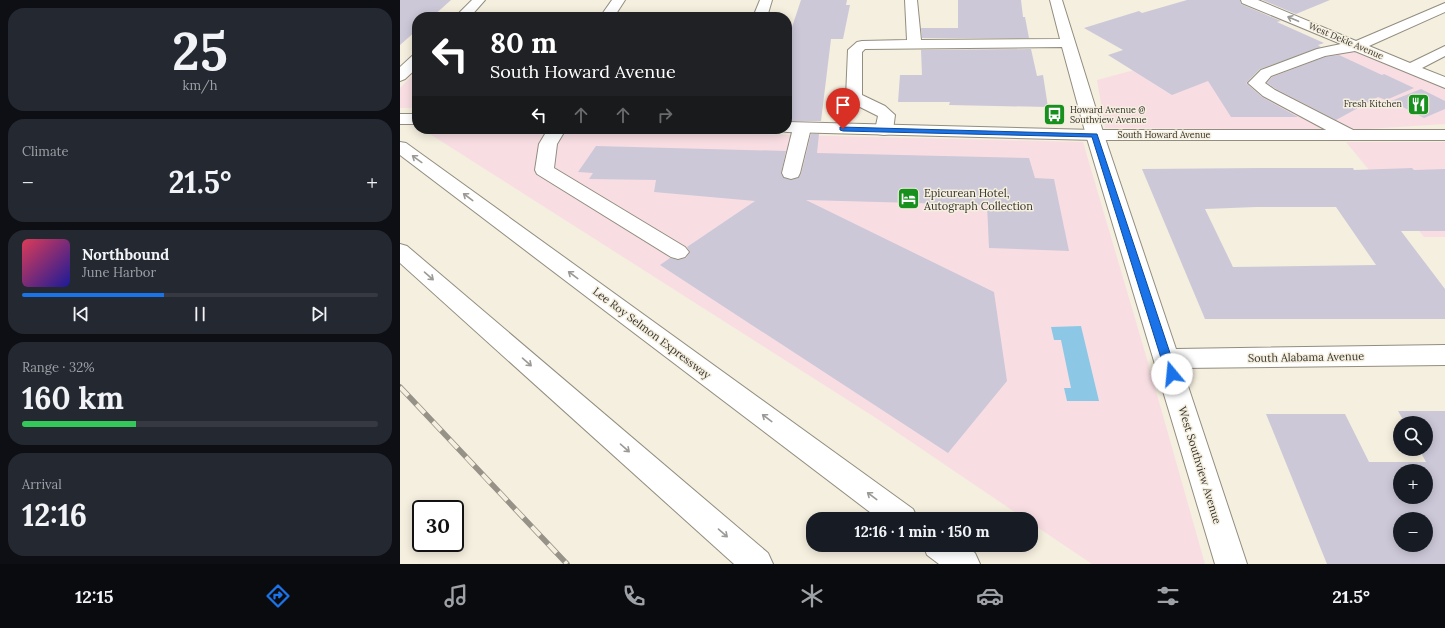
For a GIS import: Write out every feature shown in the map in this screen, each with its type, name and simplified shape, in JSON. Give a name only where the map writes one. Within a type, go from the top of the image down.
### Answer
[{"type":"main road","points":[[467,12],[479,0]]},
{"type":"main road","points":[[611,12],[619,0]]},
{"type":"main road","points":[[762,12],[766,0]]},
{"type":"main road","points":[[911,0],[914,45]]},
{"type":"main road","name":"West Southview Avenue","points":[[1056,0],[1095,135],[1167,359],[1230,564]]},
{"type":"main road","name":"West Dekle Avenue","points":[[1247,0],[1445,83]]},
{"type":"main road","points":[[1349,135],[1269,93],[1256,83],[1266,73],[1322,52],[1356,46],[1445,7]]},
{"type":"main road","points":[[884,130],[887,115],[880,108],[861,103],[854,97],[855,50],[862,46],[1068,43]]},
{"type":"main road","points":[[1411,68],[1445,50]]},
{"type":"main road","points":[[400,76],[412,65]]},
{"type":"main road","points":[[400,119],[412,119]]},
{"type":"main road","points":[[790,173],[795,128]]},
{"type":"main road","name":"South Howard Avenue","points":[[795,128],[1095,135],[1445,135]]},
{"type":"main road","points":[[554,134],[548,144],[544,170],[678,252]]},
{"type":"main road","name":"Lee Roy Selmon Expressway","points":[[400,147],[894,512]]},
{"type":"main road","points":[[400,251],[757,564]]},
{"type":"main road","name":"South Alabama Avenue","points":[[1167,359],[1445,355]]},
{"type":"main road","points":[[948,552],[964,564]]},
{"type":"shaded area","points":[[1346,44],[1445,85],[1445,124],[1353,130],[1105,128],[1097,80],[1194,54],[1252,80]]},
{"type":"shaded area","points":[[412,76],[412,108],[400,108],[400,88]]},
{"type":"shaded area","points":[[430,134],[754,134],[1083,142],[1147,359],[1205,564],[1092,564],[1038,528],[1038,512],[1015,512],[876,418]]},
{"type":"shaded area","points":[[1346,142],[1445,142],[1445,237],[1424,237]]},
{"type":"water","points":[[1081,326],[1099,401],[1067,401],[1064,388],[1071,388],[1061,340],[1054,340],[1051,327]]},
{"type":"building","points":[[400,0],[451,0],[438,12],[412,12],[412,34],[400,45]]},
{"type":"building","points":[[801,0],[847,0],[846,5],[850,5],[843,39],[831,39],[821,121],[792,121],[792,27]]},
{"type":"building","points":[[958,0],[1021,0],[1023,17],[1025,17],[1029,38],[922,38],[921,28],[958,28]]},
{"type":"building","points":[[1187,0],[1240,0],[1241,4],[1281,21],[1277,22],[1324,43],[1318,45],[1321,47],[1260,69],[1246,83],[1262,97],[1298,117],[1231,117],[1208,81],[1172,95],[1108,55],[1123,50],[1084,28],[1139,11],[1142,13]]},
{"type":"building","points":[[1262,0],[1330,0],[1296,14]]},
{"type":"building","points":[[1031,49],[1037,76],[1043,75],[1048,107],[949,105],[950,102],[898,102],[900,75],[922,75],[921,50]]},
{"type":"building","points":[[1339,55],[1414,88],[1386,100],[1378,97],[1336,120],[1267,83],[1272,77],[1325,57]]},
{"type":"building","points":[[1421,89],[1445,101],[1445,109],[1424,118],[1391,101]]},
{"type":"building","points":[[811,134],[819,134],[817,153],[1029,158],[1035,178],[1054,179],[1069,251],[989,248],[987,205],[806,200],[994,292],[1007,381],[948,453],[660,265],[670,258],[678,260],[686,258],[690,252],[687,247],[755,201],[654,192],[656,180],[589,179],[593,173],[578,172],[596,146],[786,151],[781,174],[784,178],[791,180],[798,178],[801,174]]},
{"type":"building","points":[[1142,169],[1445,169],[1445,231],[1401,231],[1445,289],[1445,319],[1205,319]],"holes":[[[1256,207],[1336,207],[1376,265],[1233,267],[1205,209]]]},
{"type":"building","points":[[1398,411],[1445,411],[1445,564],[1327,564],[1266,414],[1345,414],[1369,462],[1426,462],[1423,456],[1433,456],[1433,416],[1401,416]]},
{"type":"railway","points":[[400,387],[567,564]]},
{"type":"place","name":"Fresh Kitchen","points":[[1418,104]]},
{"type":"place","name":"Howard Avenue @ Southview Avenue","points":[[1054,115]]},
{"type":"place","name":"Epicurean Hotel, Autograph Collection","points":[[909,199]]},
{"type":"route","points":[[843,129],[1095,135],[1172,374]]}]
